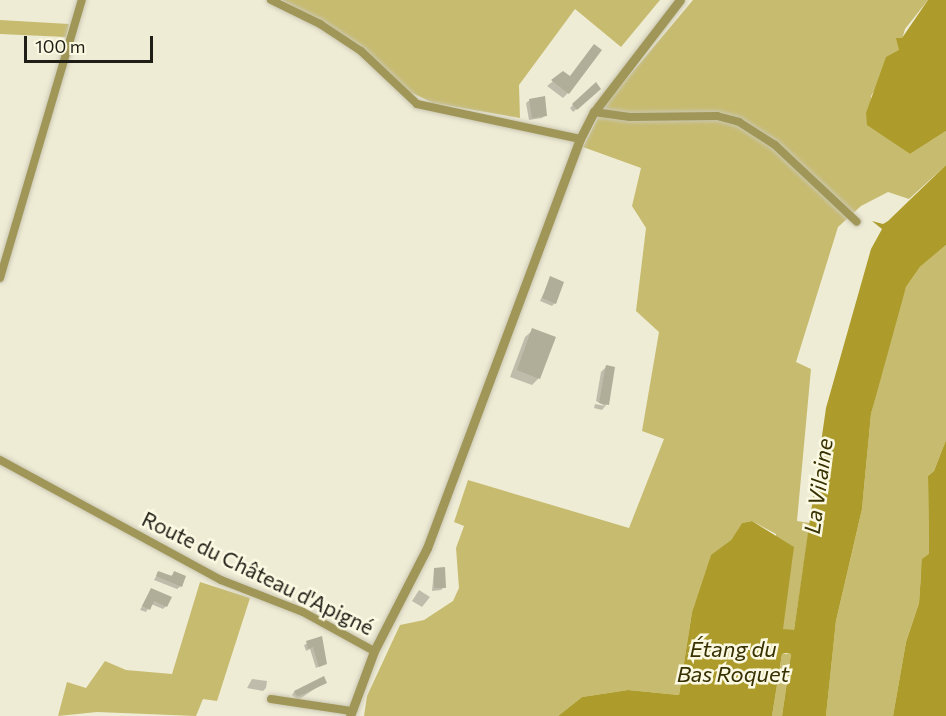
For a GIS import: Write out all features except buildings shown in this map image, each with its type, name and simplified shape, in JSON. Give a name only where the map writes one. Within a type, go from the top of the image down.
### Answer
[{"type":"street","points":[[0,278],[82,0]]},
{"type":"street","points":[[271,0],[320,24],[361,51],[417,104],[580,139]]},
{"type":"street","points":[[271,699],[350,714],[374,651],[427,548],[580,139],[594,112],[680,0]]},
{"type":"street","points":[[594,112],[630,117],[717,116],[739,122],[775,145],[857,222]]},
{"type":"street","name":"Route du Château d'Apigné","points":[[0,460],[221,580],[303,612],[374,651]]},
{"type":"shaded area","points":[[282,0],[660,0],[621,47],[575,9],[519,85],[520,118],[433,103],[410,92],[360,45]]},
{"type":"shaded area","points":[[693,0],[928,0],[905,29],[899,50],[871,96],[876,130],[910,154],[946,131],[946,165],[909,199],[888,192],[861,206],[838,227],[796,362],[811,369],[797,521],[810,523],[794,630],[783,630],[776,534],[752,521],[742,523],[731,540],[711,556],[692,612],[679,695],[628,690],[582,697],[558,716],[364,716],[367,696],[400,625],[424,620],[453,601],[459,588],[456,548],[464,526],[454,522],[468,480],[629,528],[664,439],[642,431],[659,332],[636,311],[646,228],[632,206],[641,168],[583,147],[604,106]]},
{"type":"shaded area","points":[[0,20],[69,24],[66,37],[0,34]]},
{"type":"shaded area","points":[[946,245],[946,440],[934,471],[928,476],[929,555],[921,573],[919,603],[906,642],[893,716],[826,716],[836,621],[862,509],[871,414],[895,318],[906,287],[920,267]]},
{"type":"shaded area","points":[[200,582],[250,598],[217,701],[203,699],[196,716],[97,712],[58,716],[67,682],[86,688],[105,661],[126,670],[172,674]]},
{"type":"shaded area","points":[[782,654],[791,654],[782,716],[772,716]]},
{"type":"water","points":[[928,0],[946,0],[946,131],[910,154],[867,125],[866,113],[886,57],[899,50],[896,38],[902,38]]},
{"type":"water","points":[[946,165],[946,245],[920,267],[906,287],[871,414],[862,509],[836,621],[826,716],[782,716],[791,654],[786,653],[782,654],[772,716],[558,716],[582,697],[628,690],[679,695],[692,612],[711,555],[731,540],[742,523],[752,521],[794,547],[783,629],[794,630],[826,408],[871,249],[882,229],[872,221],[883,224],[888,221]]},
{"type":"water","points":[[946,440],[946,716],[893,716],[906,642],[919,603],[922,559],[929,554],[928,476],[934,471]]},
{"type":"water label","name":"La Vilaine","points":[[818,486]]},
{"type":"water label","name":"Étang du Bas Roquet","points":[[733,660]]}]
